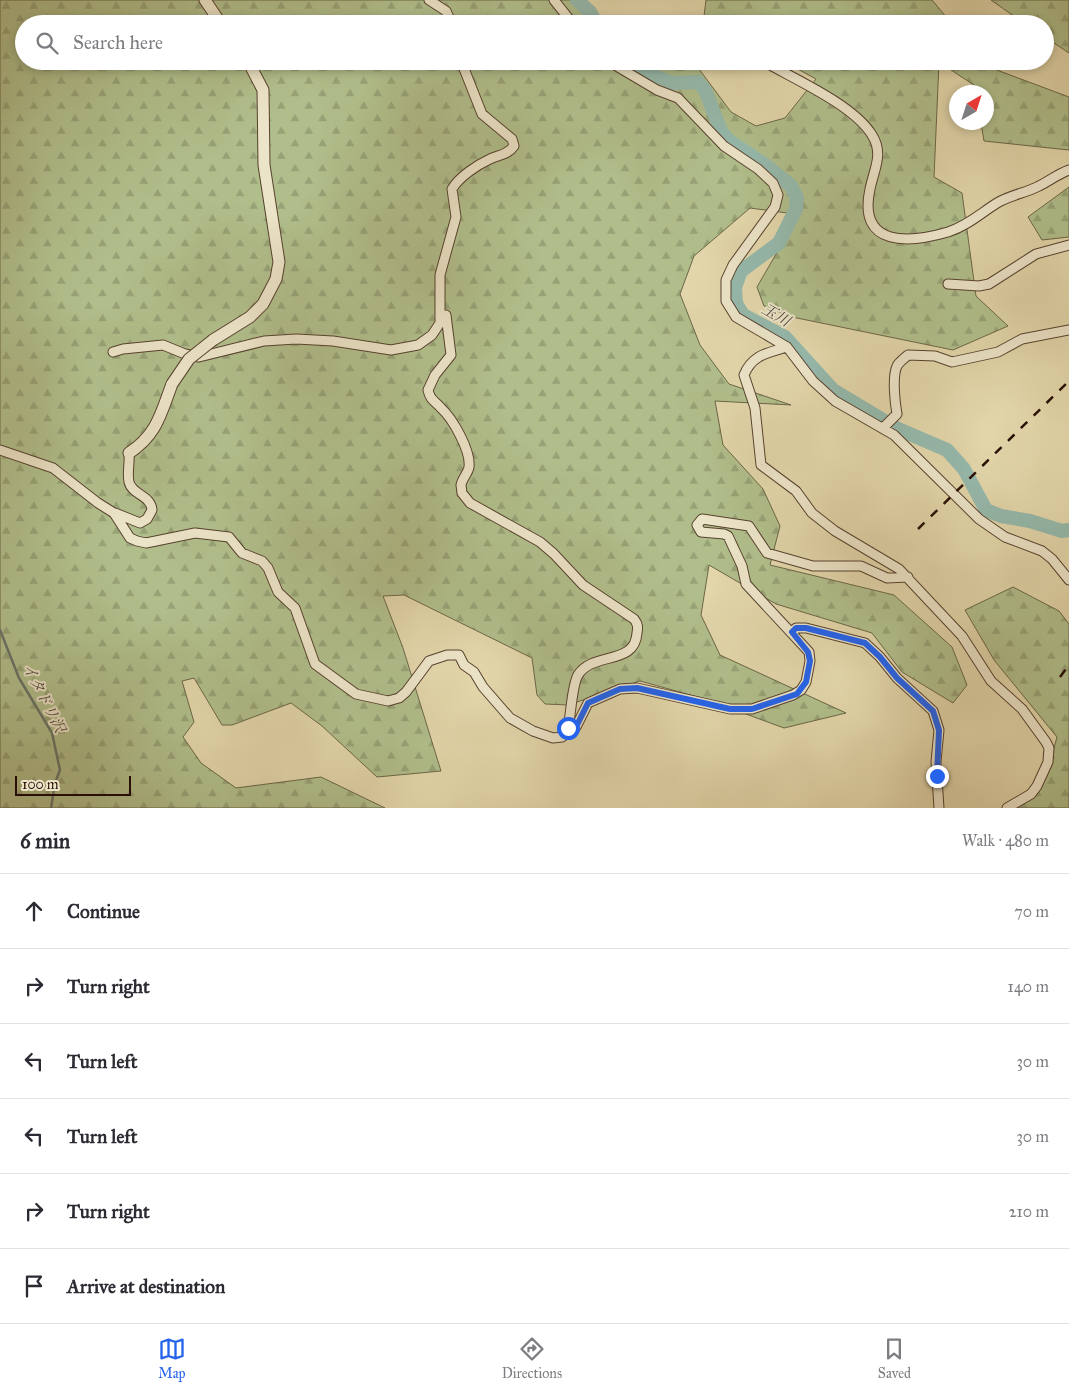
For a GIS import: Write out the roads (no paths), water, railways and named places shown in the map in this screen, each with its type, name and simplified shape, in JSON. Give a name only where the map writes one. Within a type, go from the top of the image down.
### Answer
[{"type":"street","points":[[205,0],[215,15]]},
{"type":"street","points":[[429,0],[446,11],[448,15]]},
{"type":"street","points":[[554,0],[566,15]]},
{"type":"street","points":[[0,450],[52,468],[114,513],[140,523],[147,519],[152,510],[148,500],[132,488],[129,482],[129,453],[147,439],[155,428],[172,384],[189,359],[213,340],[250,316],[263,304],[276,279],[279,262],[264,165],[264,90],[253,70]]},
{"type":"street","points":[[113,352],[123,348],[163,345],[184,354],[200,357],[264,342],[286,340],[333,342],[392,350],[418,345],[438,328],[441,307],[440,275],[456,217],[452,189],[462,178],[490,159],[511,151],[514,146],[512,138],[482,114],[465,70]]},
{"type":"street","points":[[623,70],[657,90],[678,98],[724,146],[758,169],[773,183],[778,195],[775,207],[729,272],[725,295],[729,307],[736,317],[786,347],[813,381],[835,401],[894,435],[979,519],[1005,537],[1042,551],[1052,559],[1069,580]]},
{"type":"street","points":[[778,70],[850,112],[872,134],[879,158],[870,190],[869,212],[877,230],[890,238],[914,239],[958,228],[1003,199],[1040,186],[1069,170]]},
{"type":"street","points":[[948,284],[979,286],[990,284],[1036,254],[1069,245]]},
{"type":"street","points":[[441,307],[446,312],[446,325],[452,348],[451,355],[434,375],[428,390],[433,401],[442,408],[458,430],[465,450],[469,467],[461,484],[465,498],[490,516],[540,542],[583,585],[634,619],[638,625],[637,638],[630,651],[590,663],[578,675],[575,682],[568,728],[570,732]]},
{"type":"street","points":[[884,428],[897,414],[895,401],[896,371],[898,365],[908,355],[935,356],[952,362],[998,352],[1022,339],[1069,330]]},
{"type":"street","points":[[786,347],[758,356],[750,362],[744,375],[755,408],[761,465],[796,491],[812,513],[835,531],[899,569],[908,577],[962,636],[991,681],[1022,709],[1049,748],[1048,762],[1037,786],[1031,794],[1007,808]]},
{"type":"street","points":[[114,513],[130,538],[137,541],[146,542],[195,533],[230,537],[242,553],[262,561],[268,568],[278,592],[295,608],[314,664],[356,694],[388,701],[399,698],[406,692],[429,661],[447,655],[459,655],[464,665],[474,672],[483,687],[510,718],[548,737],[562,736],[570,732],[576,727],[588,703],[620,689],[637,688],[730,709],[752,709],[797,694],[806,682],[810,661],[808,652],[792,632],[746,584],[742,566],[728,536],[701,532],[697,527],[698,521],[705,519],[743,524],[753,531],[761,547],[767,553],[813,566],[861,566],[887,578],[908,577]]},
{"type":"street","points":[[792,632],[796,628],[806,628],[865,643],[880,657],[897,678],[933,711],[939,730],[936,762],[939,808]]},
{"type":"waterway","name":"玉川","points":[[577,0],[592,15]]},
{"type":"waterway","name":"玉川","points":[[639,70],[672,83],[698,82],[705,90],[721,131],[728,140],[768,167],[791,186],[797,198],[796,209],[779,243],[741,271],[735,287],[736,303],[743,315],[785,337],[833,390],[898,429],[947,450],[964,469],[986,510],[1001,516],[1030,521],[1062,531],[1069,530]]},
{"type":"waterway","name":"イタドリ沢","points":[[0,630],[19,678],[52,733],[60,770],[55,783],[51,808]]},
{"type":"railway","points":[[918,529],[1069,381]]},
{"type":"railway","points":[[1060,677],[1069,665]]}]
